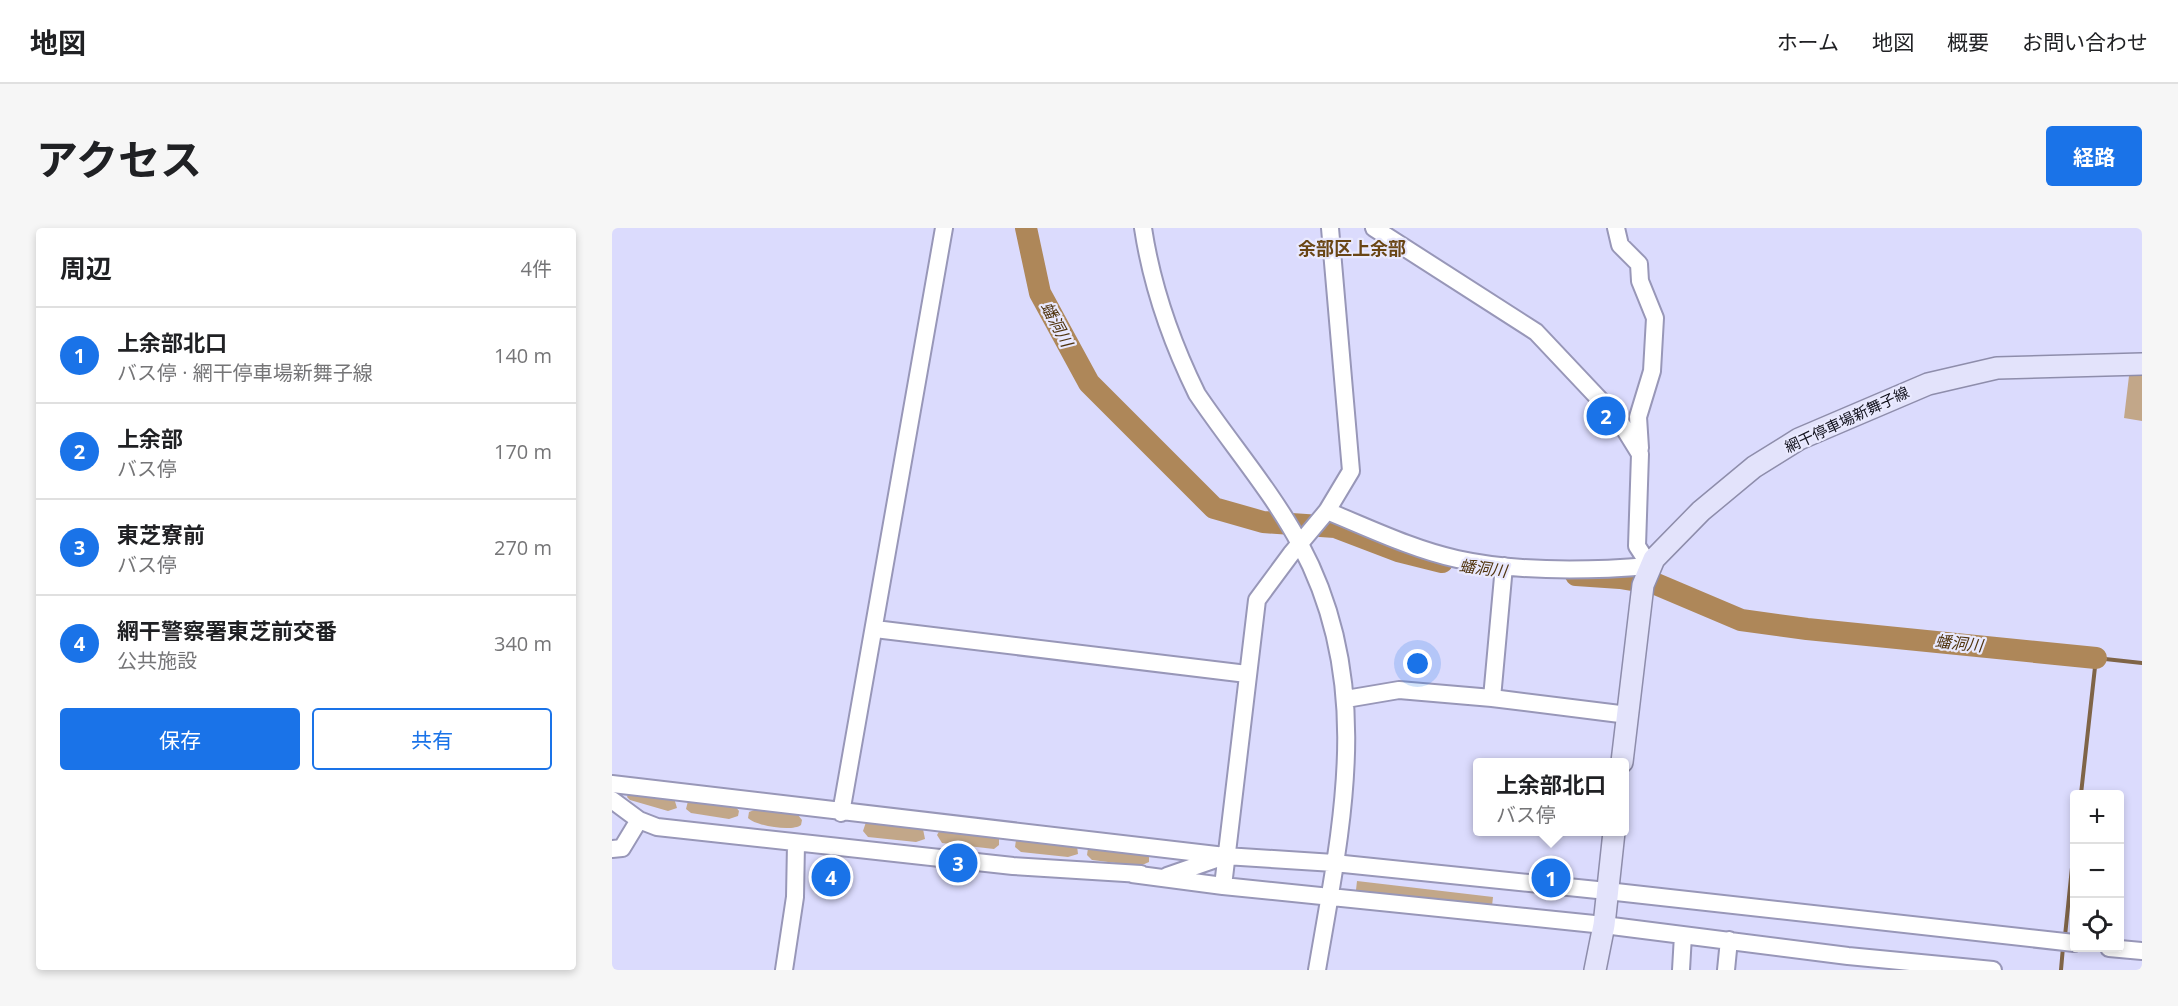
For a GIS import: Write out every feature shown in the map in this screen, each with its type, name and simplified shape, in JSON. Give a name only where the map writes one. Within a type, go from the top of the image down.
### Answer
[{"type":"main road","name":"網干停車場新舞子線","points":[[1623,758],[1647,575],[1666,543],[1754,467],[1798,439],[1928,384],[1997,368],[2142,364]]},
{"type":"main road","points":[[1595,970],[1604,925],[1613,836]]},
{"type":"street","points":[[841,813],[944,228]]},
{"type":"street","points":[[1143,228],[1155,286],[1167,328],[1197,394],[1295,548],[1327,611],[1346,699],[1346,783],[1317,970]]},
{"type":"street","points":[[1223,886],[1257,600],[1295,548],[1327,511],[1351,471],[1330,228]]},
{"type":"street","points":[[1374,228],[1536,332],[1619,420],[1640,454]]},
{"type":"street","points":[[1327,511],[1412,546],[1504,573],[1611,569],[1647,575],[1637,546],[1640,454],[1638,417],[1652,371],[1655,318],[1640,281],[1639,264],[1620,245],[1616,228]]},
{"type":"street","points":[[1492,698],[1504,573]]},
{"type":"street","points":[[875,629],[1247,674]]},
{"type":"street","points":[[1346,699],[1399,690],[1492,698],[1628,715]]},
{"type":"street","points":[[612,784],[841,813],[1226,856],[1334,863],[2070,943]]},
{"type":"street","points":[[612,800],[639,820],[657,827],[1013,866],[1166,876],[1226,856]]},
{"type":"street","points":[[612,849],[622,848],[639,820]]},
{"type":"street","points":[[784,970],[795,897],[796,844]]},
{"type":"street","points":[[1132,874],[1223,886],[1729,940],[1847,963],[1993,970]]},
{"type":"street","points":[[1681,970],[1683,935]]},
{"type":"street","points":[[1726,970],[1729,940]]},
{"type":"street","points":[[2124,949],[2142,951]]},
{"type":"shaded area","points":[[2142,375],[2142,421],[2124,418],[2129,376]]},
{"type":"shaded area","points":[[629,792],[674,798],[677,808],[668,811],[630,800],[627,797]]},
{"type":"shaded area","points":[[688,801],[735,806],[739,811],[738,816],[729,819],[691,813],[686,809]]},
{"type":"shaded area","points":[[757,809],[798,815],[802,820],[801,825],[782,828],[752,821],[748,818],[749,812]]},
{"type":"shaded area","points":[[866,822],[923,829],[925,839],[916,842],[868,837],[863,831]]},
{"type":"shaded area","points":[[941,828],[999,837],[999,845],[994,849],[942,843],[937,835]]},
{"type":"shaded area","points":[[1016,840],[1077,846],[1078,854],[1068,857],[1021,852],[1015,847]]},
{"type":"shaded area","points":[[1088,848],[1149,854],[1149,862],[1140,866],[1092,860],[1087,855]]},
{"type":"shaded area","points":[[1357,881],[1493,897],[1491,915],[1355,899]]},
{"type":"waterway","name":"蟠洞川","points":[[1026,228],[1040,293],[1089,383],[1214,508],[1263,522],[1335,527],[1398,551],[1442,562]]},
{"type":"waterway","name":"蟠洞川","points":[[1576,575],[1620,578],[1656,584],[1741,620],[1807,629],[2096,658]]},
{"type":"waterway","points":[[2081,790],[2096,658],[2142,663]]},
{"type":"waterway","points":[[2065,936],[2070,887]]},
{"type":"waterway","points":[[2061,970],[2063,947]]},
{"type":"place","name":"上余部","points":[[1606,416]]},
{"type":"place","name":"東芝寮前","points":[[958,863]]},
{"type":"place","name":"網干警察署東芝前交番","points":[[831,877]]},
{"type":"place","name":"上余部北口","points":[[1551,878]]},
{"type":"district","name":"余部区上余部","points":[[1352,249]]}]
